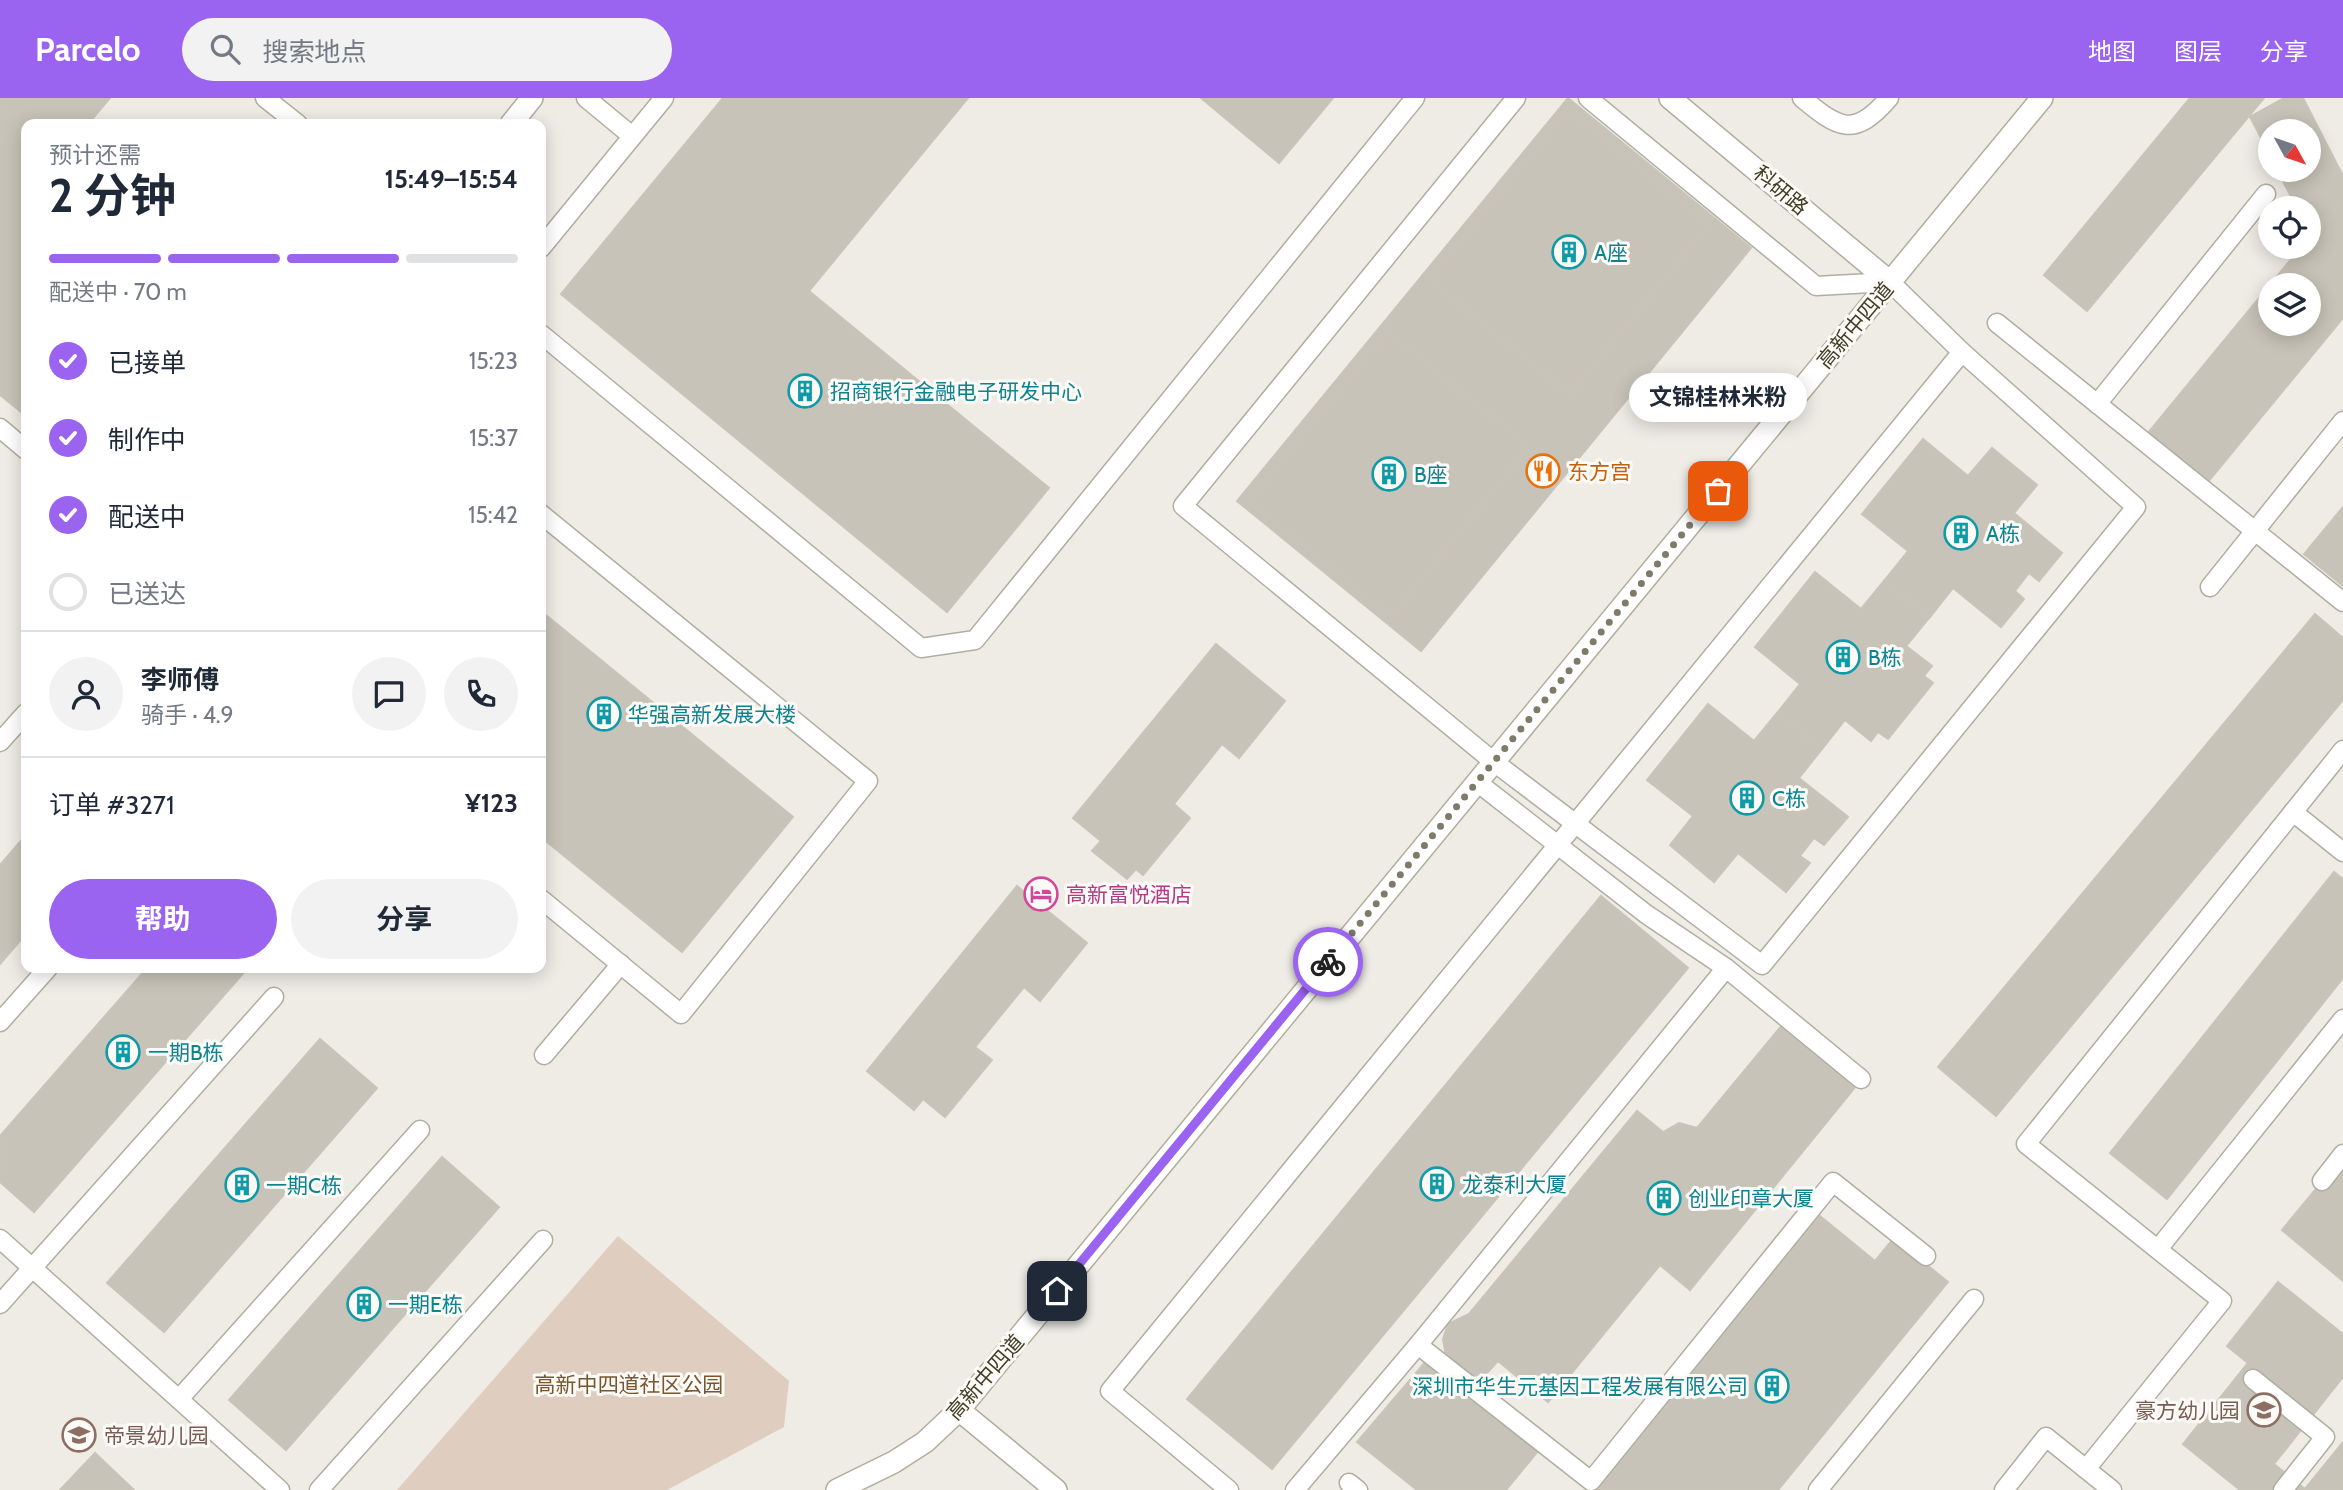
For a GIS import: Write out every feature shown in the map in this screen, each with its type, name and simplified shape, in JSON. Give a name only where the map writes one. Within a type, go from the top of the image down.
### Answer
[{"type":"main road","points":[[515,119],[532,98]]},
{"type":"main road","name":"科研路","points":[[1670,98],[1890,282]]},
{"type":"main road","name":"高新中四道","points":[[837,1490],[894,1462],[925,1442],[959,1410],[2042,98]]},
{"type":"main road","points":[[959,1410],[1056,1490]]},
{"type":"lane","points":[[265,98],[292,119]]},
{"type":"lane","points":[[586,98],[632,136]]},
{"type":"lane","points":[[546,242],[664,98]]},
{"type":"lane","points":[[546,338],[921,648],[975,640],[1415,98]]},
{"type":"lane","points":[[1516,98],[1183,506],[1494,762],[1762,965],[2136,508],[1962,352],[1890,282],[1816,286],[1588,98]]},
{"type":"lane","points":[[1802,98],[1831,122],[1851,125],[1868,119],[1889,98]]},
{"type":"lane","points":[[2097,404],[2266,194]]},
{"type":"lane","points":[[1997,323],[2343,602]]},
{"type":"lane","points":[[1229,1490],[1110,1391],[1962,352]]},
{"type":"lane","points":[[2210,587],[2343,421]]},
{"type":"lane","points":[[0,428],[21,446]]},
{"type":"lane","points":[[546,518],[868,781],[681,1014],[546,903]]},
{"type":"lane","points":[[0,743],[21,719]]},
{"type":"lane","points":[[2086,1469],[2221,1301],[2026,1144],[2343,750]]},
{"type":"lane","points":[[1477,782],[1558,847],[1641,920],[1726,968],[1861,1079]]},
{"type":"lane","points":[[2293,813],[2343,852]]},
{"type":"lane","points":[[544,1055],[621,964]]},
{"type":"lane","points":[[1295,1490],[1418,1345],[1726,968]]},
{"type":"lane","points":[[0,1022],[44,973]]},
{"type":"lane","points":[[0,1304],[274,998]]},
{"type":"lane","points":[[2158,1249],[2343,1019]]},
{"type":"lane","points":[[179,1399],[420,1130]]},
{"type":"lane","points":[[2322,1181],[2343,1154]]},
{"type":"lane","points":[[1418,1345],[1591,1481],[1833,1182],[1926,1256]]},
{"type":"lane","points":[[0,1239],[280,1490]]},
{"type":"lane","points":[[319,1490],[543,1240]]},
{"type":"lane","points":[[1818,1490],[1975,1299]]},
{"type":"lane","points":[[2253,1379],[2325,1437],[2283,1490]]},
{"type":"lane","points":[[2004,1490],[2046,1437],[2112,1490]]},
{"type":"green space","name":"高新中四道社区公园","points":[[618,1236],[789,1381],[784,1427],[667,1490],[397,1490]]},
{"type":"building","points":[[0,98],[110,98],[92,119],[21,119],[21,412],[0,395]]},
{"type":"building","name":"招商银行金融电子研发中心","points":[[723,98],[968,98],[809,291],[1049,488],[947,612],[561,294]]},
{"type":"building","points":[[1201,98],[1333,98],[1279,163]]},
{"type":"building","points":[[1568,98],[1751,248],[1421,651],[1237,501]]},
{"type":"building","points":[[2190,98],[2264,98],[2087,311],[2044,275]]},
{"type":"building","points":[[2284,98],[2303,98],[2314,119],[2258,119],[2258,132],[2250,117]]},
{"type":"building","name":"A座","points":[[1568,110],[1709,225],[1570,395],[1429,279]]},
{"type":"building","points":[[2321,133],[2343,176],[2343,300],[2321,257],[2321,196],[2291,196],[2283,182],[2321,182]]},
{"type":"building","points":[[2343,196],[2343,318],[2207,483],[2147,434],[2258,299],[2258,336],[2321,336],[2321,273],[2280,273],[2291,259],[2321,259],[2321,222]]},
{"type":"building","name":"B座","points":[[1388,332],[1529,447],[1391,617],[1249,501]]},
{"type":"building","name":"A栋","points":[[1923,439],[1968,476],[1992,448],[2037,485],[2014,513],[2062,553],[2039,581],[2029,573],[2015,591],[2024,599],[2001,627],[1953,588],[1930,617],[1884,581],[1908,551],[1862,514]]},
{"type":"building","points":[[2343,507],[2343,586],[2304,554]]},
{"type":"building","name":"B栋","points":[[1815,572],[1861,609],[1884,581],[1930,617],[1906,646],[1932,666],[1924,676],[1933,683],[1888,739],[1878,732],[1871,741],[1845,720],[1822,749],[1777,713],[1800,684],[1755,647]]},
{"type":"building","points":[[2315,614],[2343,638],[2343,700],[1996,1116],[1938,1067]]},
{"type":"building","name":"华强高新发展大楼","points":[[546,615],[793,817],[682,952],[546,841]]},
{"type":"building","points":[[1216,644],[1285,701],[1239,758],[1222,744],[1174,804],[1190,818],[1143,875],[1136,869],[1127,879],[1092,851],[1101,841],[1073,818]]},
{"type":"building","name":"C栋","points":[[1708,704],[1754,741],[1777,713],[1822,749],[1799,778],[1848,817],[1824,845],[1814,838],[1800,856],[1810,863],[1786,892],[1738,853],[1714,882],[1670,845],[1693,816],[1647,780]]},
{"type":"building","points":[[21,841],[21,940],[0,964],[0,865]]},
{"type":"building","points":[[2334,872],[2343,879],[2343,978],[2167,1199],[2110,1153]]},
{"type":"building","points":[[1017,886],[1087,943],[1040,1001],[1024,987],[975,1047],[992,1060],[945,1117],[923,1099],[914,1110],[867,1071]]},
{"type":"building","name":"龙泰利大厦","points":[[1601,896],[1688,968],[1272,1469],[1187,1399]]},
{"type":"building","name":"一期B栋","points":[[143,973],[243,973],[34,1212],[0,1182],[0,1136]]},
{"type":"building","name":"创业印章大厦","points":[[1783,1024],[1857,1085],[1690,1290],[1660,1265],[1548,1402],[1498,1361],[1487,1373],[1465,1377],[1447,1362],[1443,1339],[1448,1324],[1469,1314],[1637,1111],[1663,1132],[1679,1123],[1697,1128]]},
{"type":"building","name":"一期C栋","points":[[320,1039],[377,1088],[164,1332],[107,1283]]},
{"type":"building","points":[[2343,1156],[2343,1281],[2282,1230]]},
{"type":"building","name":"一期E栋","points":[[442,1157],[499,1207],[286,1450],[229,1400]]},
{"type":"building","name":"深圳市华生元基因工程发展有限公司","points":[[1820,1216],[1875,1261],[1894,1238],[1948,1282],[1778,1490],[1597,1490]]},
{"type":"building","name":"豪方幼儿园","points":[[2278,1282],[2343,1334],[2343,1377],[2274,1464],[2305,1489],[2343,1442],[2343,1490],[2240,1490],[2183,1444],[2248,1363],[2227,1346]]},
{"type":"building","points":[[1427,1360],[1539,1450],[1506,1490],[1417,1490],[1357,1442]]},
{"type":"building","points":[[95,1453],[134,1490],[60,1490]]},
{"type":"way so far","points":[[1328,962],[1718,491]]},
{"type":"place","name":"A座","points":[[1569,252]]},
{"type":"place","name":"招商银行金融电子研发中心","points":[[805,391]]},
{"type":"place","name":"东方宫","points":[[1543,471]]},
{"type":"place","name":"B座","points":[[1389,474]]},
{"type":"place","name":"文锦桂林米粉","points":[[1718,491]]},
{"type":"place","name":"A栋","points":[[1961,533]]},
{"type":"place","name":"B栋","points":[[1843,657]]},
{"type":"place","name":"华强高新发展大楼","points":[[604,714]]},
{"type":"place","name":"C栋","points":[[1747,798]]},
{"type":"place","name":"高新富悦酒店","points":[[1041,894]]},
{"type":"place","name":"一期B栋","points":[[123,1052]]},
{"type":"place","name":"龙泰利大厦","points":[[1437,1184]]},
{"type":"place","name":"一期C栋","points":[[242,1185]]},
{"type":"place","name":"创业印章大厦","points":[[1664,1198]]},
{"type":"place","name":"一期E栋","points":[[364,1304]]},
{"type":"place","name":"深圳市华生元基因工程发展有限公司","points":[[1772,1386]]},
{"type":"place","name":"豪方幼儿园","points":[[2264,1410]]},
{"type":"place","name":"帝景幼儿园","points":[[79,1435]]},
{"type":"route","points":[[1057,1291],[1328,962]]}]
